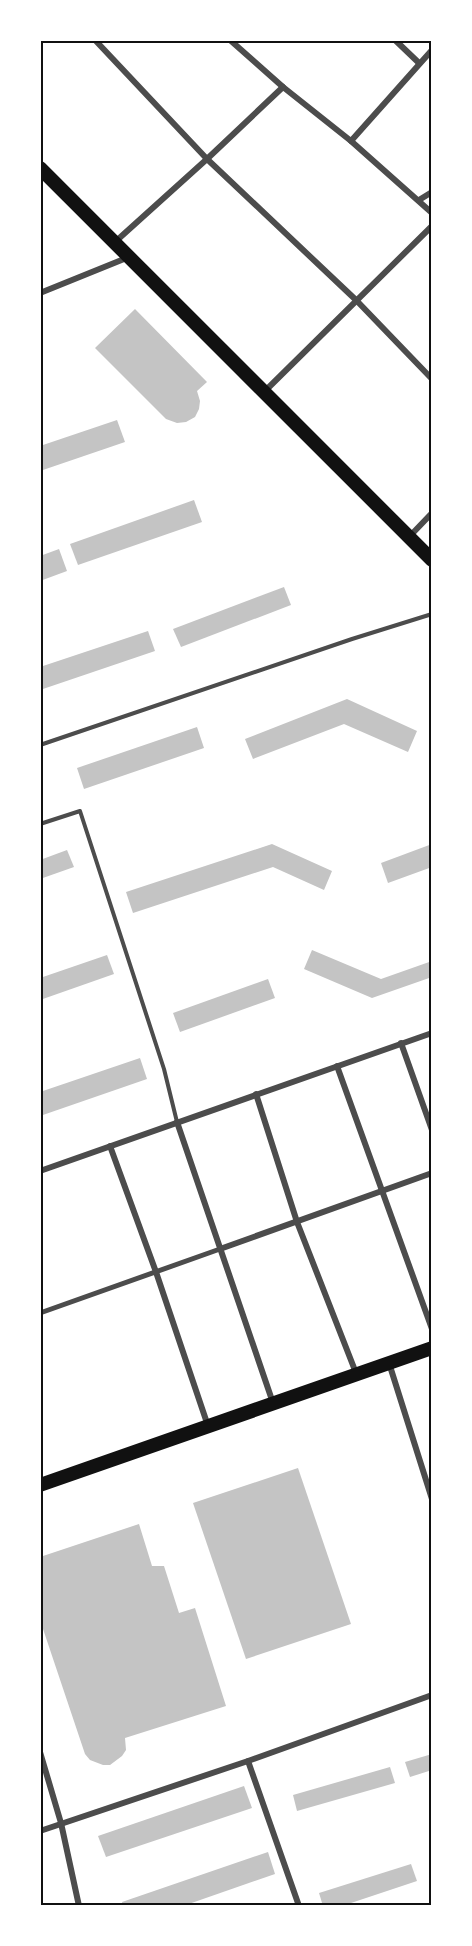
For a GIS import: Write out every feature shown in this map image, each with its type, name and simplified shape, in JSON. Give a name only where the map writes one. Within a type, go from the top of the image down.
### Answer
[{"type":"main road","points":[[40,168],[432,560]]},
{"type":"main road","points":[[40,1485],[432,1348]]},
{"type":"street","points":[[94,40],[207,159],[356,300],[432,379]]},
{"type":"street","points":[[230,40],[283,87],[351,141],[432,213]]},
{"type":"street","points":[[395,40],[419,63]]},
{"type":"street","points":[[351,141],[432,51]]},
{"type":"street","points":[[115,242],[283,87]]},
{"type":"street","points":[[418,200],[432,192]]},
{"type":"street","points":[[264,392],[432,226]]},
{"type":"street","points":[[40,293],[130,257]]},
{"type":"street","points":[[409,537],[432,513]]},
{"type":"street","points":[[40,1171],[432,1033]]},
{"type":"street","points":[[401,1043],[432,1130]]},
{"type":"street","points":[[337,1066],[432,1329]]},
{"type":"street","points":[[256,1094],[297,1222],[356,1374]]},
{"type":"street","points":[[177,1122],[273,1403]]},
{"type":"street","points":[[110,1146],[208,1426]]},
{"type":"street","points":[[40,1313],[432,1173]]},
{"type":"street","points":[[389,1363],[432,1499]]},
{"type":"street","points":[[40,1831],[248,1761],[432,1695]]},
{"type":"street","points":[[40,1752],[61,1823],[78,1905]]},
{"type":"street","points":[[248,1761],[298,1905]]},
{"type":"lane","points":[[40,745],[432,614]]},
{"type":"lane","points":[[40,824],[80,811],[164,1069],[177,1122]]},
{"type":"building","points":[[135,309],[207,382],[197,391],[200,401],[195,417],[186,422],[177,423],[166,419],[95,348]]},
{"type":"building","points":[[117,420],[125,442],[40,471],[40,446]]},
{"type":"building","points":[[194,500],[202,522],[78,565],[70,544]]},
{"type":"building","points":[[59,549],[67,571],[40,581],[40,556]]},
{"type":"building","points":[[284,587],[291,605],[181,647],[173,629]]},
{"type":"building","points":[[148,631],[155,651],[40,690],[40,667]]},
{"type":"building","points":[[347,699],[417,731],[408,752],[344,724],[253,759],[245,739]]},
{"type":"building","points":[[197,727],[204,748],[84,789],[77,768]]},
{"type":"building","points":[[272,844],[332,871],[324,890],[273,867],[133,913],[126,892]]},
{"type":"building","points":[[432,844],[432,867],[388,883],[381,863]]},
{"type":"building","points":[[67,850],[74,867],[40,879],[40,860]]},
{"type":"building","points":[[312,950],[381,979],[432,961],[432,977],[372,998],[304,969]]},
{"type":"building","points":[[107,955],[114,974],[40,1000],[40,978]]},
{"type":"building","points":[[268,979],[275,998],[180,1032],[173,1013]]},
{"type":"building","points":[[140,1058],[147,1079],[40,1116],[40,1092]]},
{"type":"building","points":[[298,1468],[351,1624],[246,1659],[193,1503]]},
{"type":"building","points":[[139,1524],[152,1566],[164,1566],[179,1613],[195,1608],[226,1706],[125,1738],[126,1750],[122,1756],[110,1765],[103,1765],[90,1760],[85,1754],[40,1620],[40,1557]]},
{"type":"building","points":[[432,1754],[432,1770],[410,1777],[405,1762]]},
{"type":"building","points":[[390,1767],[395,1783],[297,1811],[293,1795]]},
{"type":"building","points":[[244,1786],[252,1808],[106,1857],[98,1836]]},
{"type":"building","points":[[268,1852],[275,1874],[183,1906],[123,1906],[122,1902]]},
{"type":"building","points":[[411,1864],[417,1881],[342,1906],[323,1906],[319,1893]]}]
